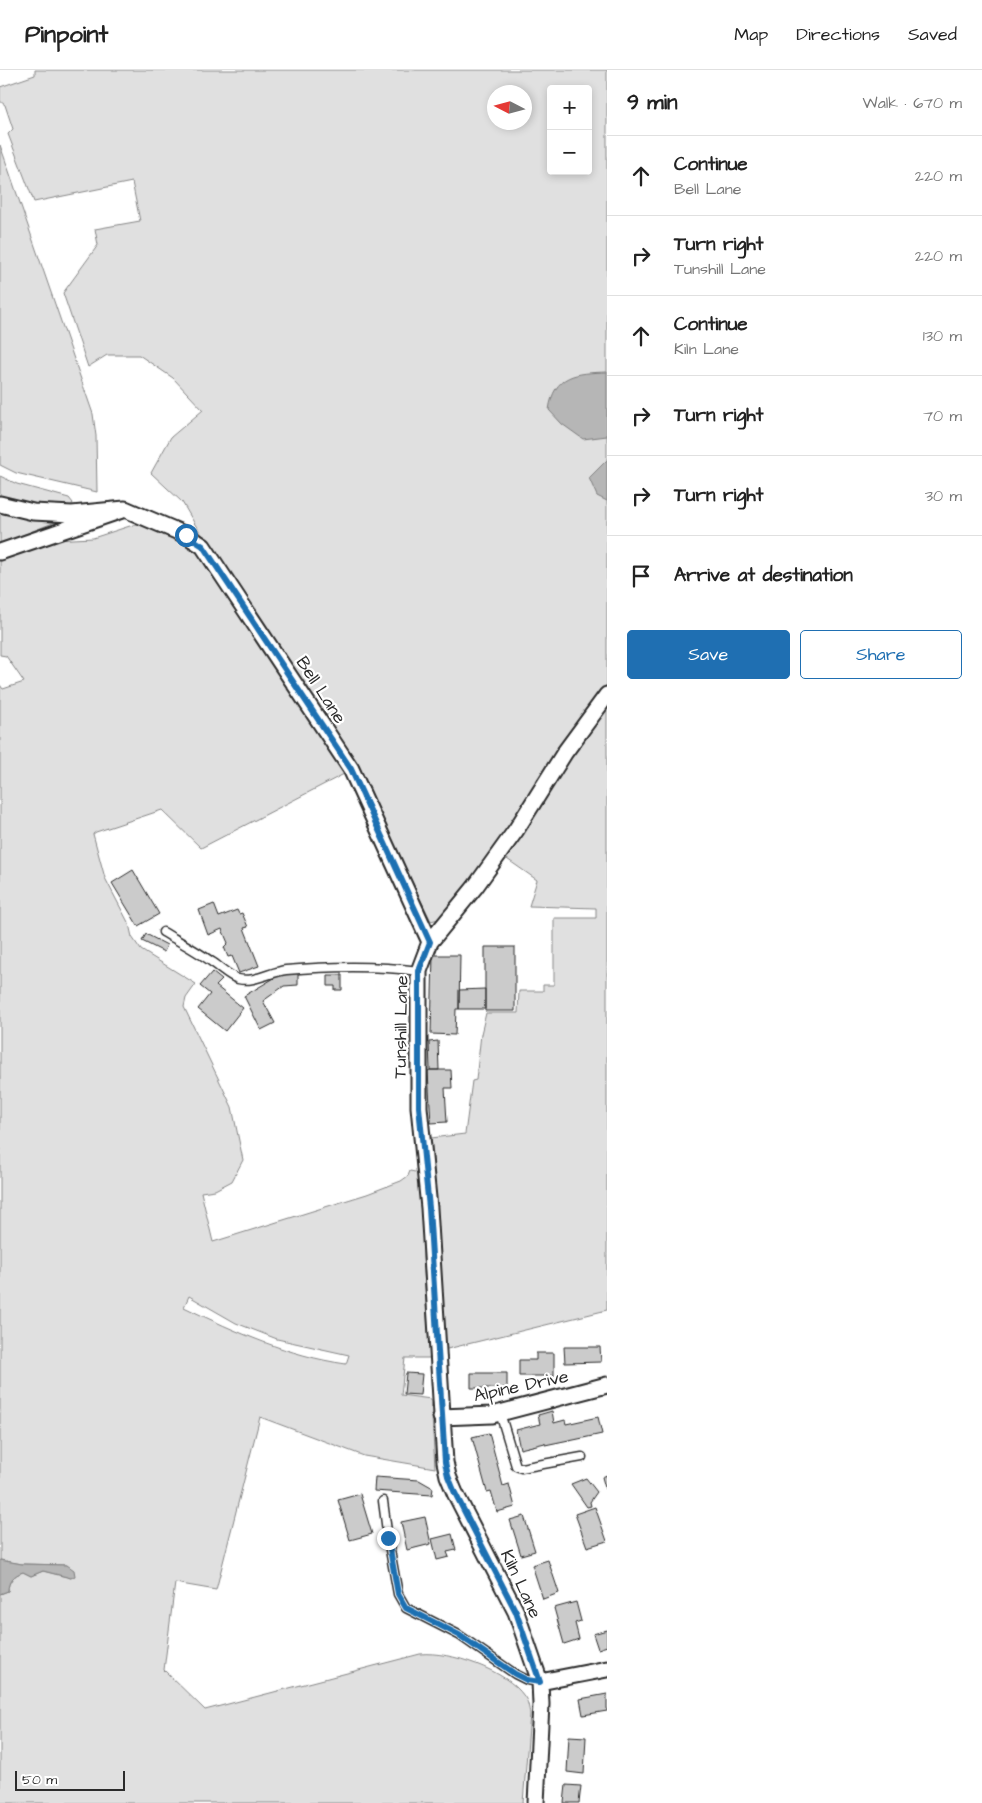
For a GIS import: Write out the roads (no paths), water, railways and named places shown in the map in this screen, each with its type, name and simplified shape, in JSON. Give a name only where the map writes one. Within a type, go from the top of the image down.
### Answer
[{"type":"street","points":[[0,504],[33,512],[72,514],[125,509]]},
{"type":"street","points":[[0,552],[125,509]]},
{"type":"street","name":"Bell Lane","points":[[125,509],[186,535],[203,546],[351,769],[430,942]]},
{"type":"street","name":"Tunshill Lane","points":[[441,1417],[429,1208],[419,1107],[419,971],[430,942],[476,887],[516,830],[566,752],[607,695]]},
{"type":"street","name":"Alpine Drive","points":[[441,1417],[492,1414],[607,1385]]},
{"type":"street","name":"Kiln Lane","points":[[441,1417],[448,1476],[516,1612],[540,1682],[541,1704],[536,1803]]},
{"type":"street","points":[[540,1682],[607,1669]]},
{"type":"lane","points":[[163,932],[213,962],[235,978],[241,979],[258,978],[280,971],[332,966],[387,967],[419,971]]},
{"type":"lane","points":[[500,1412],[516,1466],[521,1468],[582,1458]]},
{"type":"lane","points":[[383,1501],[398,1594],[406,1608],[459,1635],[515,1674],[527,1680],[540,1682]]}]
